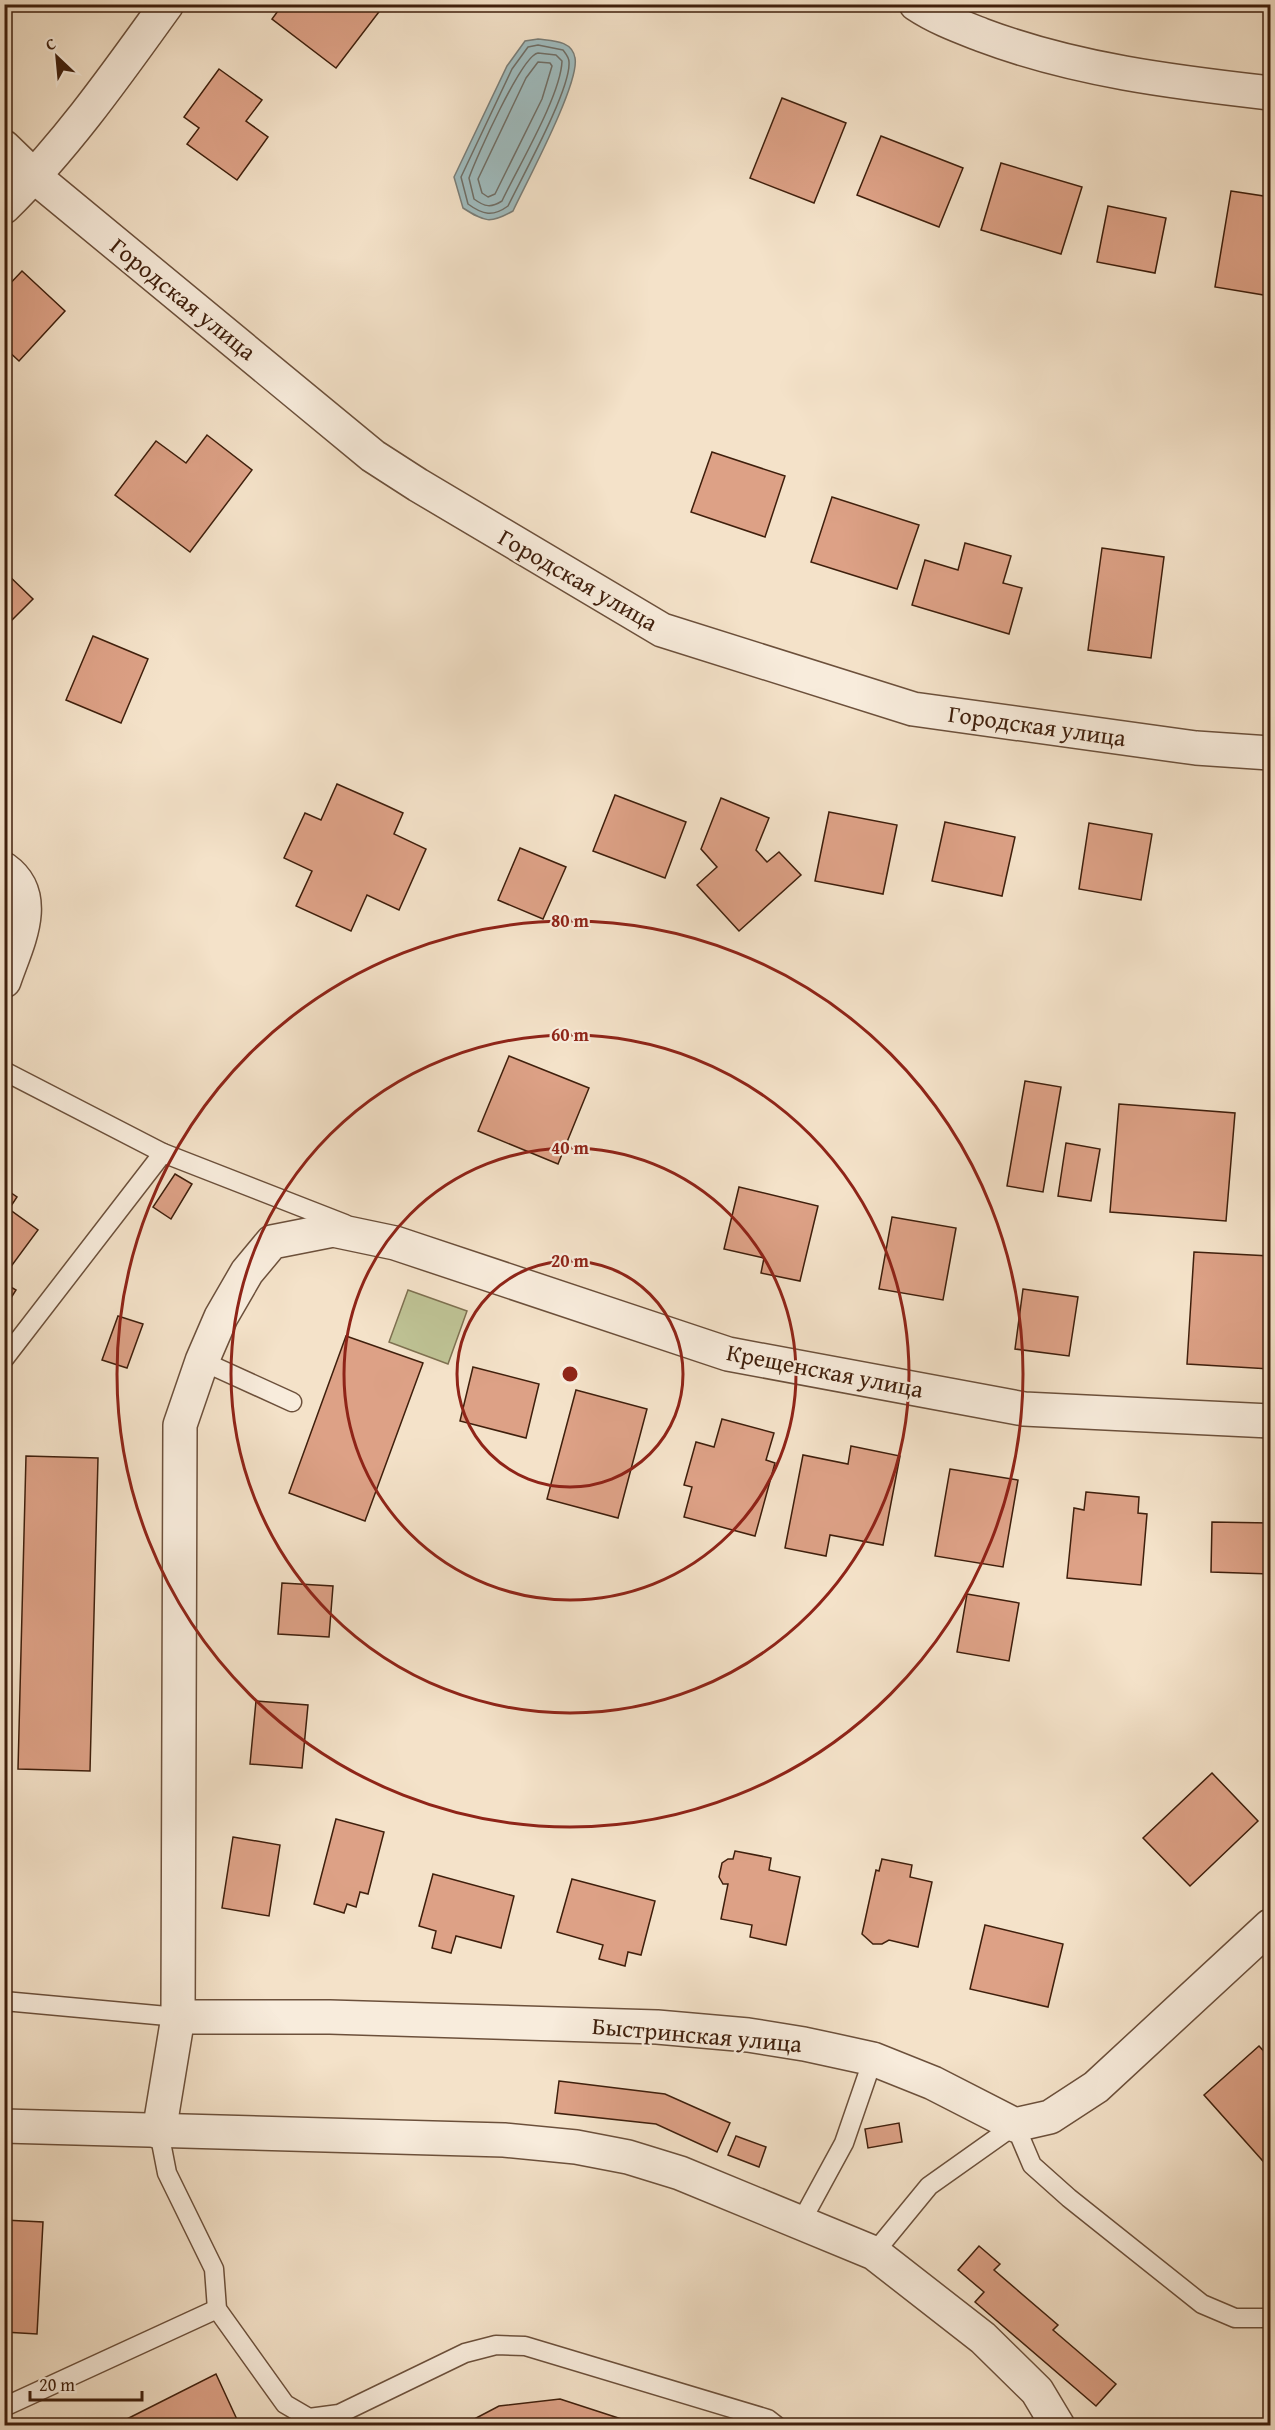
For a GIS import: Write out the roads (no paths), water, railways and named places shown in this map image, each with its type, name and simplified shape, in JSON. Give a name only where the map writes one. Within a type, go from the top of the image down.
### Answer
[{"type":"street","points":[[4,207],[35,177],[104,92],[167,4]]},
{"type":"street","points":[[915,4],[937,17],[1028,52],[1158,80],[1270,93]]},
{"type":"street","name":"Городская улица","points":[[4,147],[35,177],[373,456],[663,630],[914,709],[1196,748],[1270,753]]},
{"type":"street","points":[[4,869],[14,876],[25,896],[26,911],[4,981]]},
{"type":"street","name":"Крещенская улица","points":[[159,2132],[178,2017],[180,1425],[202,1361],[221,1317],[247,1272],[272,1242],[333,1230],[395,1243],[728,1354],[1024,1409],[1270,1421]]},
{"type":"street","points":[[1015,2125],[1050,2117],[1096,2087],[1270,1926]]},
{"type":"street","name":"Быстринская улица","points":[[178,2017],[330,2017],[657,2027],[748,2035],[873,2059],[933,2083],[1015,2125]]},
{"type":"street","points":[[4,2126],[504,2140],[576,2147],[628,2157],[680,2173],[874,2253],[983,2338],[1037,2391],[1058,2426]]},
{"type":"lane","points":[[4,1071],[163,1153],[395,1243]]},
{"type":"lane","points":[[4,1359],[163,1153]]},
{"type":"lane","points":[[202,1361],[292,1402]]},
{"type":"lane","points":[[4,2001],[178,2017]]},
{"type":"lane","points":[[801,2222],[844,2143],[873,2059]]},
{"type":"lane","points":[[874,2253],[929,2186],[1015,2125],[1032,2165],[1069,2198],[1202,2304],[1235,2318],[1270,2318]]},
{"type":"lane","points":[[159,2132],[167,2173],[214,2269],[217,2309],[285,2404],[309,2418],[339,2414],[465,2353],[496,2344],[525,2346],[768,2419],[777,2426]]},
{"type":"lane","points":[[4,2408],[217,2309]]},
{"type":"water","points":[[538,39],[561,42],[573,52],[574,71],[569,89],[551,133],[513,211],[499,218],[482,219],[463,208],[454,177],[507,66],[525,41]]}]
